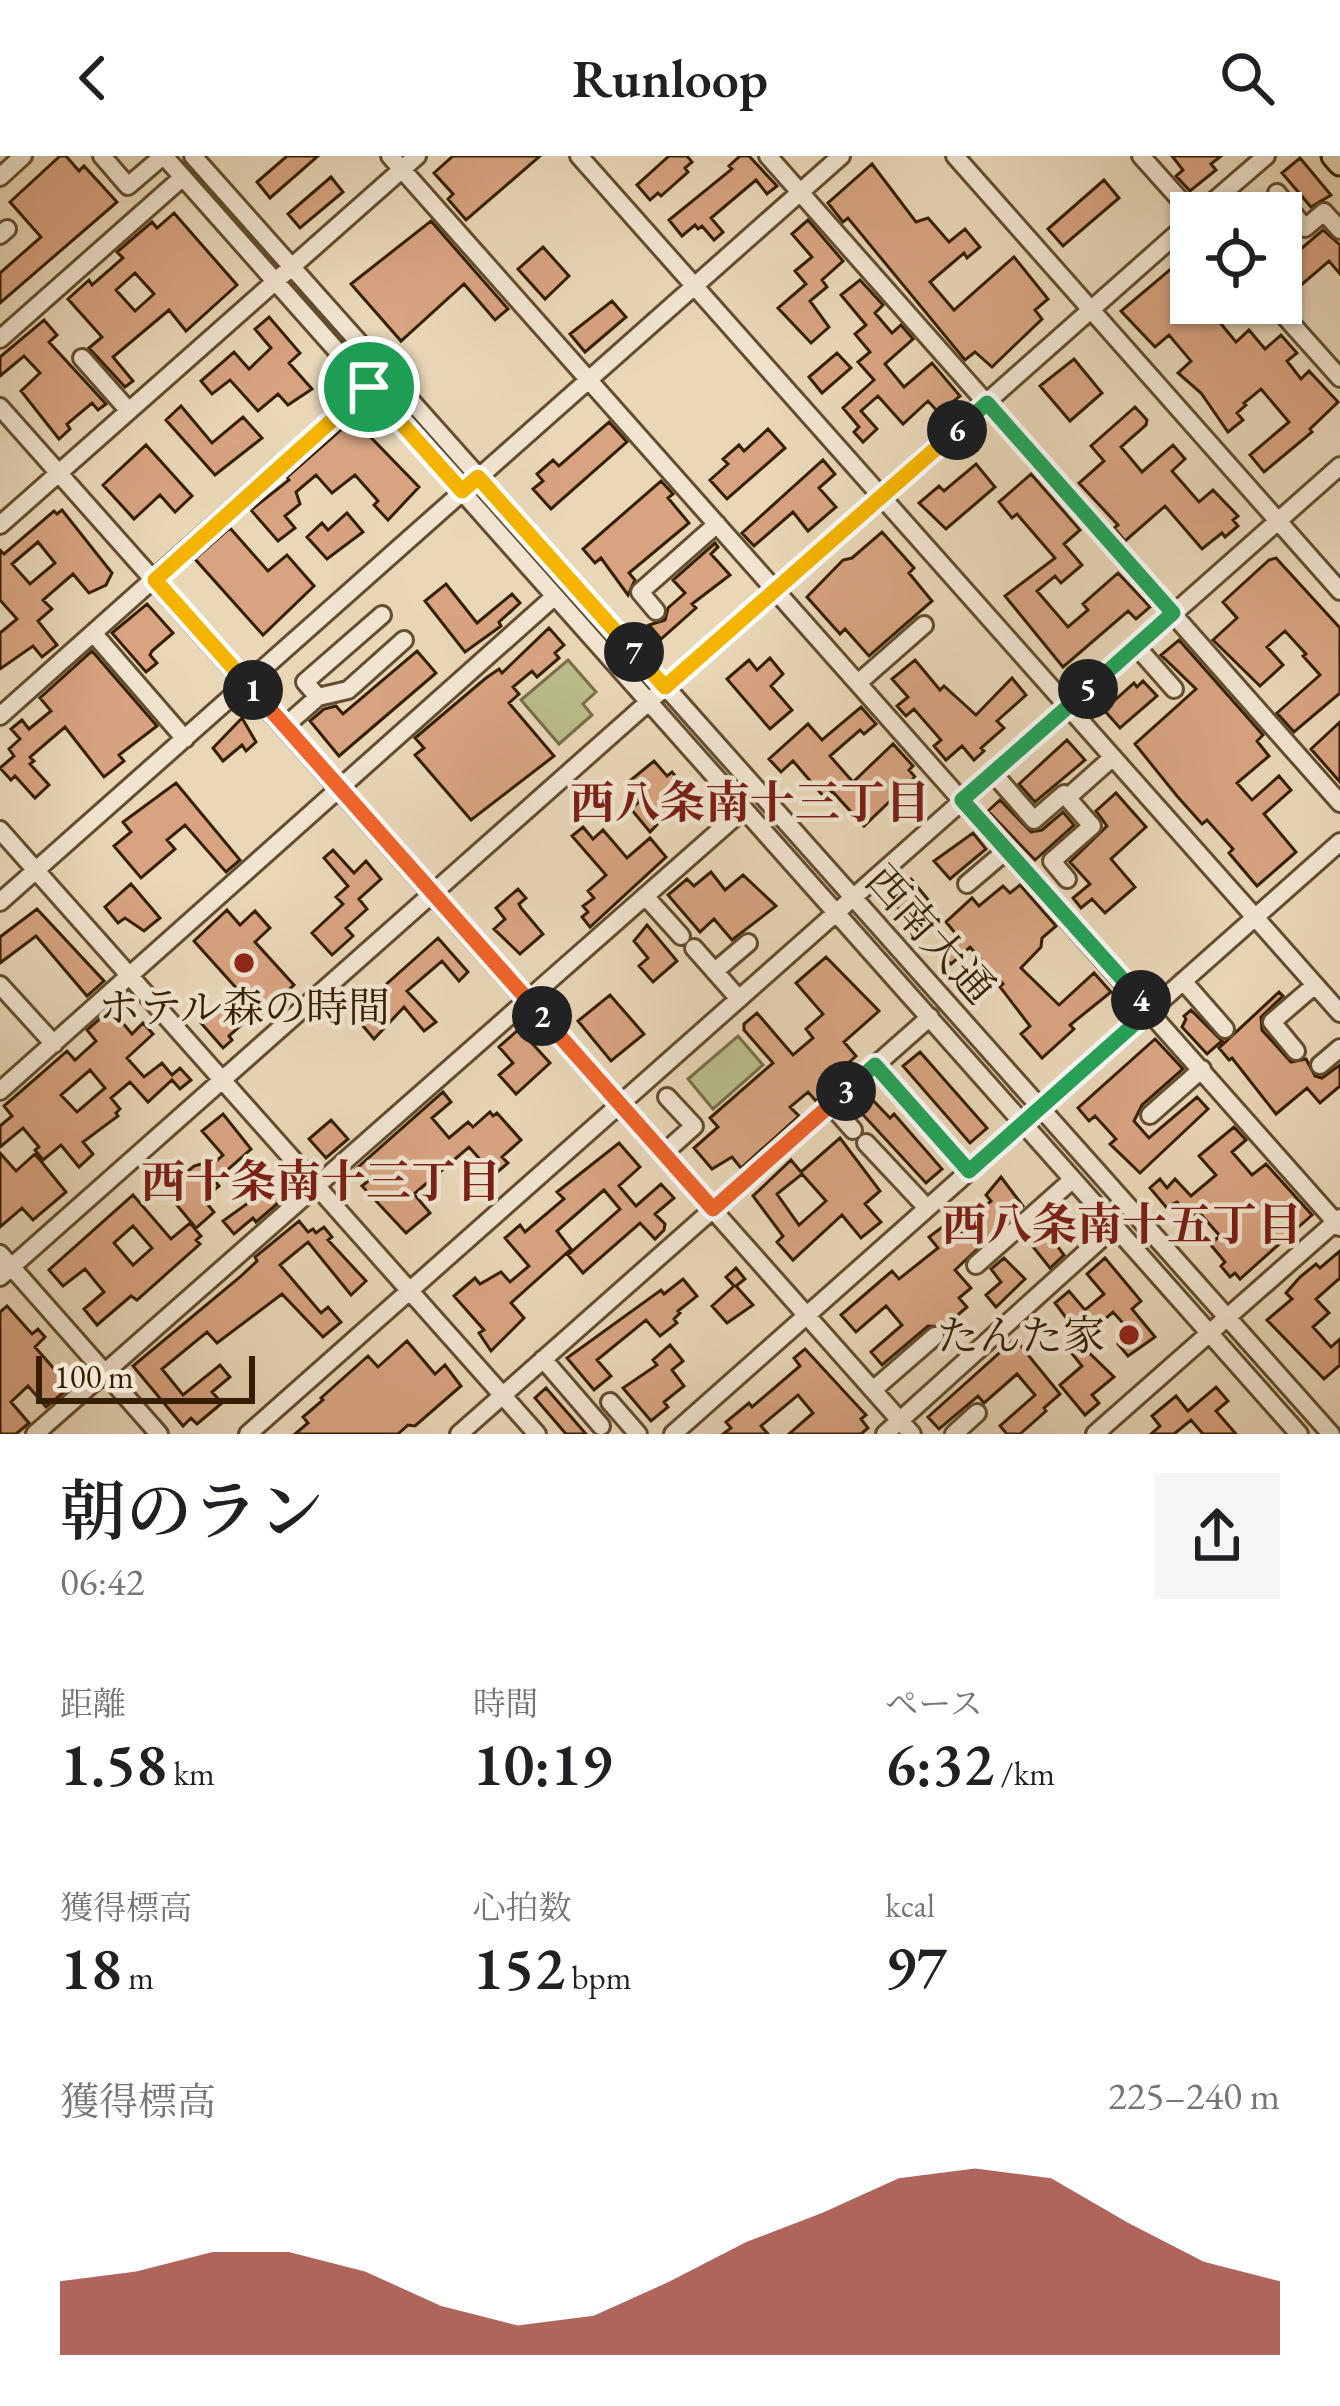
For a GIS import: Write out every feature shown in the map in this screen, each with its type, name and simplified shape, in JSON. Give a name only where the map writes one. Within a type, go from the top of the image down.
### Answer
[{"type":"main road","points":[[1333,156],[1340,164]]},
{"type":"street","points":[[0,177],[23,156]]},
{"type":"street","points":[[102,156],[128,185],[163,156]]},
{"type":"street","name":"西南大通","points":[[163,156],[1299,1434]]},
{"type":"street","name":"西南大通","points":[[193,156],[1331,1434]]},
{"type":"street","points":[[0,525],[292,267],[396,163],[417,156]]},
{"type":"street","points":[[579,156],[1340,1013]]},
{"type":"street","points":[[768,156],[1340,803]]},
{"type":"street","points":[[0,902],[841,156]]},
{"type":"street","points":[[955,156],[1340,592]]},
{"type":"street","points":[[1141,156],[1173,192]]},
{"type":"street","points":[[1223,192],[1266,156]]},
{"type":"street","points":[[396,163],[1339,1222],[1095,1434]]},
{"type":"street","points":[[0,339],[183,177]]},
{"type":"street","points":[[1302,224],[1305,228],[1324,212],[1340,230]]},
{"type":"street","points":[[159,1434],[4,1266],[222,1081],[1170,238]]},
{"type":"street","points":[[1292,324],[1340,378]]},
{"type":"street","points":[[82,358],[129,411]]},
{"type":"street","points":[[0,716],[369,387]]},
{"type":"street","points":[[0,407],[906,1427]]},
{"type":"street","points":[[248,1434],[1340,466]]},
{"type":"street","points":[[656,611],[640,592],[717,524]]},
{"type":"street","points":[[0,1091],[555,596]]},
{"type":"street","points":[[318,697],[305,682],[382,615]]},
{"type":"street","points":[[858,683],[924,625]]},
{"type":"street","points":[[94,634],[185,739]]},
{"type":"street","points":[[285,726],[318,697],[348,690],[404,640]]},
{"type":"street","points":[[1136,646],[1174,689]]},
{"type":"street","points":[[1067,798],[1113,757]]},
{"type":"street","points":[[993,773],[1034,820],[1064,794],[1092,826],[1052,861],[1067,879]]},
{"type":"street","points":[[35,1434],[744,809]]},
{"type":"street","points":[[0,830],[537,1434]]},
{"type":"street","points":[[673,1434],[1340,842]]},
{"type":"street","points":[[968,884],[1006,850]]},
{"type":"street","points":[[645,896],[739,999]]},
{"type":"street","points":[[715,971],[748,943]]},
{"type":"street","points":[[1183,981],[1225,1029]]},
{"type":"street","points":[[0,985],[54,1044]]},
{"type":"street","points":[[1296,1051],[1272,1022],[1315,985]]},
{"type":"street","points":[[459,1434],[930,1017]]},
{"type":"street","points":[[1319,1065],[1340,1048]]},
{"type":"street","points":[[875,1065],[969,1171]]},
{"type":"street","points":[[1150,1115],[1202,1070]]},
{"type":"street","points":[[664,1153],[694,1126],[667,1097]]},
{"type":"street","points":[[831,1105],[927,1208]]},
{"type":"street","points":[[976,1265],[1072,1180]]},
{"type":"street","points":[[885,1434],[906,1427],[1114,1227]]},
{"type":"street","points":[[873,1390],[935,1336]]},
{"type":"street","points":[[543,1360],[601,1426]]},
{"type":"street","points":[[610,1402],[638,1434]]},
{"type":"street","points":[[954,1434],[977,1413]]},
{"type":"green space","points":[[568,660],[596,692],[583,704],[592,715],[559,744],[521,700]]},
{"type":"green space","points":[[738,1036],[763,1065],[713,1109],[688,1079]]},
{"type":"building","points":[[60,156],[66,156],[79,171],[84,166],[117,202],[0,303],[0,273],[41,237],[10,202]]},
{"type":"building","points":[[287,156],[318,156],[270,198],[257,182]]},
{"type":"building","points":[[453,156],[540,156],[466,220],[448,199],[453,194],[434,173]]},
{"type":"building","points":[[669,156],[687,156],[692,162],[685,168],[688,172],[650,200],[637,185]]},
{"type":"building","points":[[740,156],[749,156],[777,186],[767,194],[756,180],[711,218],[723,232],[714,240],[695,225],[682,236],[669,220],[732,169],[729,166]]},
{"type":"building","points":[[1172,156],[1221,156],[1211,164],[1216,170],[1190,191],[1176,176],[1183,170]]},
{"type":"building","points":[[1300,158],[1331,195],[1311,207],[1282,173]]},
{"type":"building","points":[[872,164],[916,222],[928,218],[949,242],[965,229],[980,247],[967,258],[964,253],[930,282],[954,310],[1014,257],[1048,299],[1035,310],[1042,319],[992,367],[975,352],[965,360],[848,218],[843,222],[828,203]]},
{"type":"building","points":[[331,177],[343,192],[300,228],[288,214]]},
{"type":"building","points":[[1104,180],[1119,198],[1063,246],[1048,229]]},
{"type":"building","points":[[174,213],[237,285],[186,331],[169,310],[113,357],[133,381],[125,387],[89,348],[102,337],[68,299],[123,258],[117,252],[152,222],[157,228]],"holes":[[[135,273],[154,294],[135,311],[116,290]]]},
{"type":"building","points":[[808,220],[843,261],[822,280],[827,287],[810,301],[829,327],[811,343],[778,308],[806,284],[795,271],[812,257],[792,234]]},
{"type":"building","points":[[431,221],[508,309],[495,320],[464,284],[401,341],[351,284]]},
{"type":"building","points":[[1323,230],[1340,245],[1340,274],[1329,261],[1302,284],[1302,248]]},
{"type":"building","points":[[543,247],[569,276],[545,299],[518,269]]},
{"type":"building","points":[[1170,270],[1170,324],[1221,324],[1236,342],[1249,330],[1265,349],[1281,335],[1297,353],[1287,361],[1301,379],[1309,371],[1338,402],[1312,432],[1264,472],[1250,455],[1289,422],[1261,389],[1244,403],[1237,413],[1243,420],[1228,432],[1201,393],[1178,373],[1191,361],[1169,335],[1155,347],[1121,311]]},
{"type":"building","points":[[860,280],[883,305],[875,313],[892,333],[901,325],[913,339],[885,364],[904,387],[932,363],[960,396],[939,413],[928,401],[903,424],[878,396],[861,411],[877,429],[863,442],[854,432],[859,427],[843,408],[874,380],[858,362],[870,352],[855,334],[866,325],[841,295]]},
{"type":"building","points":[[612,301],[626,317],[585,352],[570,334]]},
{"type":"building","points":[[269,317],[300,353],[289,363],[312,389],[288,405],[278,394],[258,411],[230,380],[212,394],[201,381],[234,352],[249,369],[271,348],[255,329]]},
{"type":"building","points":[[44,320],[57,335],[49,342],[106,404],[98,410],[92,403],[67,424],[70,429],[59,439],[21,391],[40,373],[24,356],[0,376],[0,357]]},
{"type":"building","points":[[837,353],[851,368],[822,393],[809,377]]},
{"type":"building","points":[[1074,359],[1102,393],[1070,421],[1040,386]]},
{"type":"building","points":[[181,406],[212,443],[243,417],[262,438],[215,475],[166,420]]},
{"type":"building","points":[[1135,407],[1146,425],[1121,447],[1142,472],[1173,445],[1185,459],[1172,471],[1199,502],[1213,490],[1238,516],[1233,520],[1238,526],[1225,537],[1222,533],[1202,549],[1165,506],[1125,541],[1114,528],[1118,525],[1079,483],[1104,461],[1091,446]]},
{"type":"building","points":[[353,419],[419,487],[388,520],[355,475],[332,493],[316,475],[296,492],[300,504],[285,516],[295,528],[278,541],[251,510]]},
{"type":"building","points":[[609,422],[627,442],[551,509],[533,489],[543,481],[537,474],[553,460],[559,466]]},
{"type":"building","points":[[768,429],[785,448],[727,499],[710,480],[728,464],[723,459],[739,445],[744,451]]},
{"type":"building","points":[[146,445],[192,496],[175,512],[160,495],[134,519],[103,485]]},
{"type":"building","points":[[823,460],[835,474],[819,488],[836,507],[808,531],[793,512],[754,546],[742,533]]},
{"type":"building","points":[[976,464],[995,487],[946,529],[919,503],[939,486],[944,491]]},
{"type":"building","points":[[1031,474],[1080,530],[1064,544],[1082,565],[1061,583],[1055,576],[1037,591],[1068,627],[1088,610],[1083,604],[1118,573],[1150,607],[1136,619],[1128,611],[1063,667],[1005,596],[1055,558],[1017,514],[1012,518],[999,502]]},
{"type":"building","points":[[661,481],[673,494],[668,498],[689,523],[629,573],[635,580],[628,595],[601,558],[595,563],[583,549]]},
{"type":"building","points":[[62,510],[112,573],[106,585],[89,593],[73,574],[43,600],[52,609],[38,621],[57,645],[42,657],[33,646],[0,669],[0,633],[17,619],[0,600],[0,550],[4,554],[54,511]],"holes":[[[38,542],[55,563],[30,584],[12,564]]]},
{"type":"building","points":[[347,513],[363,532],[327,559],[307,537],[322,523],[328,530]]},
{"type":"building","points":[[230,528],[268,571],[287,555],[314,586],[263,635],[195,559]]},
{"type":"building","points":[[882,532],[914,568],[909,573],[932,601],[869,656],[845,629],[840,634],[807,597],[843,560],[852,558]]},
{"type":"building","points":[[715,543],[718,547],[711,554],[730,575],[692,604],[696,608],[661,639],[649,625],[665,620],[668,608],[685,593],[673,580]]},
{"type":"building","points":[[1276,558],[1340,628],[1340,693],[1294,732],[1277,713],[1320,675],[1303,656],[1306,654],[1285,631],[1267,647],[1283,665],[1260,686],[1213,640],[1237,618],[1223,602]]},
{"type":"building","points":[[446,584],[477,623],[512,594],[520,603],[499,622],[501,626],[465,652],[425,601]]},
{"type":"building","points":[[147,604],[173,633],[152,651],[157,663],[146,672],[112,633]]},
{"type":"building","points":[[549,628],[564,645],[555,653],[559,658],[537,677],[532,671],[513,687],[519,694],[509,703],[554,756],[471,820],[415,755],[424,748],[415,738],[486,678],[499,669],[502,673]]},
{"type":"building","points":[[1179,640],[1263,735],[1257,741],[1269,756],[1237,783],[1252,800],[1279,776],[1291,790],[1264,814],[1296,852],[1257,886],[1229,853],[1233,849],[1207,820],[1202,824],[1135,744],[1196,689],[1161,655]]},
{"type":"building","points":[[92,651],[157,726],[119,755],[124,761],[104,777],[65,727],[30,757],[34,761],[30,764],[49,785],[35,798],[15,776],[11,780],[0,768],[14,756],[9,749],[20,739],[11,729],[22,720],[29,729],[51,711],[40,698]]},
{"type":"building","points":[[417,651],[436,673],[339,756],[310,721],[336,706],[343,714]]},
{"type":"building","points":[[770,658],[783,674],[771,686],[792,710],[770,729],[727,679],[749,660],[757,670]]},
{"type":"building","points":[[915,660],[940,690],[944,686],[976,715],[1012,678],[1026,695],[997,721],[1004,728],[974,760],[962,746],[946,760],[934,746],[941,740],[914,709],[906,716],[897,706],[908,697],[892,679]]},
{"type":"building","points":[[1143,681],[1157,696],[1120,728],[1104,710],[1134,683],[1137,687]]},
{"type":"building","points":[[861,707],[876,724],[864,734],[860,730],[830,756],[853,782],[893,744],[913,766],[909,770],[915,777],[864,826],[832,791],[825,798],[793,761],[781,772],[769,759],[808,724],[822,740]]},
{"type":"building","points":[[242,718],[256,742],[246,751],[242,745],[223,761],[213,748]]},
{"type":"building","points":[[1340,722],[1340,782],[1311,749]]},
{"type":"building","points":[[1067,740],[1085,760],[1035,802],[1019,784]]},
{"type":"building","points":[[654,761],[683,785],[672,794],[679,802],[650,832],[631,809],[640,801],[626,784]]},
{"type":"building","points":[[176,783],[240,860],[226,872],[185,825],[167,840],[175,849],[141,878],[114,846],[131,832],[123,822]]},
{"type":"building","points":[[1116,793],[1146,827],[1111,859],[1135,887],[1105,913],[1092,899],[1081,908],[1073,898],[1090,884],[1070,862],[1107,826],[1096,811]]},
{"type":"building","points":[[1000,800],[1031,832],[1042,830],[1063,812],[1074,825],[1035,860],[988,811]]},
{"type":"building","points":[[583,827],[593,839],[603,830],[627,858],[650,838],[666,857],[590,927],[582,917],[588,912],[583,906],[594,898],[588,891],[606,875],[572,836]]},
{"type":"building","points":[[973,833],[986,849],[950,879],[934,861]]},
{"type":"building","points":[[333,850],[354,873],[366,861],[381,879],[359,899],[367,909],[346,928],[353,936],[332,955],[312,933],[343,904],[336,897],[348,886],[324,858]]},
{"type":"building","points":[[711,872],[725,890],[743,875],[776,906],[732,940],[714,919],[700,932],[668,895],[687,879],[694,886]]},
{"type":"building","points":[[911,879],[930,902],[908,920],[894,903],[893,894]]},
{"type":"building","points":[[131,884],[160,918],[144,931],[125,918],[118,923],[105,907]]},
{"type":"building","points":[[1020,885],[1056,926],[1021,968],[1059,1005],[1094,973],[1111,992],[1070,1025],[1074,1029],[1042,1058],[1021,1034],[1030,1026],[1000,987],[1003,984],[970,947],[951,964],[942,955],[960,939],[946,922],[972,898],[979,906],[1003,886],[1010,893]]},
{"type":"building","points":[[518,889],[526,898],[521,908],[543,934],[520,954],[494,929],[505,919],[496,908]]},
{"type":"building","points":[[37,909],[104,981],[87,996],[36,936],[0,963],[0,937]]},
{"type":"building","name":"ホテル森の時間","points":[[227,910],[240,925],[255,911],[270,928],[255,942],[294,985],[261,1015],[257,1011],[229,1036],[232,1040],[223,1048],[201,1023],[239,991],[194,941]]},
{"type":"building","points":[[647,925],[677,961],[653,982],[639,966],[648,958],[634,941]]},
{"type":"building","points":[[438,938],[468,972],[459,981],[442,961],[407,991],[436,1022],[424,1031],[404,1007],[374,1039],[353,1014]]},
{"type":"building","points":[[826,957],[879,1011],[844,1042],[856,1056],[845,1066],[849,1071],[816,1101],[808,1092],[790,1107],[799,1116],[741,1168],[732,1157],[712,1169],[694,1148],[718,1127],[710,1118],[773,1063],[744,1024],[757,1013],[793,1055],[813,1038],[806,1029],[823,1014],[796,983]]},
{"type":"building","points":[[1279,992],[1283,996],[1261,1017],[1262,1030],[1291,1062],[1306,1059],[1315,1076],[1322,1078],[1340,1065],[1340,1086],[1320,1103],[1307,1088],[1276,1114],[1219,1048]]},
{"type":"building","points":[[610,995],[644,1034],[611,1061],[578,1021]]},
{"type":"building","points":[[111,1009],[132,1034],[143,1023],[153,1034],[127,1058],[144,1077],[162,1063],[172,1075],[180,1068],[191,1080],[180,1089],[172,1080],[148,1102],[130,1082],[111,1098],[120,1109],[118,1116],[83,1142],[93,1154],[79,1167],[61,1145],[43,1160],[23,1128],[0,1147],[0,1126],[12,1116],[4,1106],[67,1051],[75,1060],[96,1041],[87,1030]],"holes":[[[90,1070],[105,1088],[77,1112],[61,1095]]]},
{"type":"building","points":[[1191,1010],[1222,1041],[1207,1054],[1182,1027]]},
{"type":"building","points":[[519,1029],[550,1063],[516,1094],[499,1075],[513,1063],[499,1047]]},
{"type":"building","points":[[1155,1039],[1183,1069],[1142,1105],[1134,1121],[1149,1138],[1197,1097],[1208,1109],[1140,1173],[1110,1144],[1116,1139],[1095,1116],[1089,1121],[1078,1108]]},
{"type":"building","points":[[920,1052],[987,1128],[970,1143],[903,1066]]},
{"type":"building","points":[[443,1092],[451,1102],[432,1118],[449,1138],[490,1112],[497,1113],[521,1140],[502,1157],[508,1163],[494,1175],[469,1147],[414,1194],[430,1213],[406,1233],[362,1186],[367,1182],[356,1169]]},
{"type":"building","points":[[867,1094],[890,1118],[894,1114],[942,1169],[926,1183],[854,1105]]},
{"type":"building","points":[[223,1114],[251,1149],[215,1181],[219,1186],[203,1199],[214,1212],[196,1228],[165,1191],[194,1166],[201,1164],[206,1170],[223,1155],[202,1131]]},
{"type":"building","points":[[331,1120],[348,1139],[326,1158],[309,1139]]},
{"type":"building","points":[[1234,1127],[1246,1140],[1232,1152],[1252,1175],[1266,1164],[1312,1215],[1240,1279],[1235,1273],[1230,1277],[1221,1266],[1225,1262],[1210,1244],[1220,1236],[1198,1211],[1190,1218],[1177,1202],[1166,1207],[1150,1188],[1160,1179],[1167,1188],[1175,1179],[1191,1196],[1216,1175],[1199,1156]]},
{"type":"building","points":[[840,1138],[880,1191],[865,1204],[881,1222],[861,1238],[842,1215],[793,1260],[777,1242],[783,1236],[753,1196],[791,1160],[801,1172]],"holes":[[[802,1174],[826,1201],[799,1225],[777,1194]]]},
{"type":"building","points":[[619,1143],[640,1167],[619,1186],[636,1206],[661,1184],[674,1198],[655,1214],[665,1224],[664,1230],[655,1239],[640,1223],[583,1273],[568,1255],[620,1209],[604,1190],[557,1231],[571,1249],[511,1303],[524,1318],[491,1351],[479,1333],[484,1330],[454,1296],[475,1278],[480,1284],[501,1272],[510,1282],[529,1266],[505,1238],[520,1225],[525,1232],[564,1199],[557,1192]]},
{"type":"building","points":[[0,1153],[16,1171],[35,1154],[66,1192],[33,1220],[22,1208],[0,1227]]},
{"type":"building","points":[[1001,1177],[1023,1206],[955,1270],[971,1288],[959,1298],[967,1307],[944,1327],[928,1326],[882,1365],[871,1352],[902,1325],[886,1306],[856,1332],[841,1315],[892,1271],[899,1279],[938,1248],[929,1237],[945,1225],[956,1238],[981,1215],[978,1212],[991,1201],[986,1195]]},
{"type":"building","points":[[273,1185],[284,1198],[234,1234],[223,1221]]},
{"type":"building","points":[[133,1195],[171,1239],[190,1223],[201,1236],[196,1240],[200,1244],[137,1300],[131,1296],[97,1325],[84,1309],[104,1292],[85,1269],[63,1286],[49,1270]],"holes":[[[133,1226],[152,1248],[133,1265],[114,1243]]]},
{"type":"building","points":[[1056,1212],[1071,1229],[1055,1243],[1064,1255],[1050,1268],[1026,1238]]},
{"type":"building","points":[[299,1221],[308,1232],[324,1227],[332,1237],[328,1240],[366,1281],[351,1295],[308,1242],[280,1265],[321,1313],[328,1307],[341,1322],[323,1337],[282,1294],[217,1343],[207,1332],[162,1369],[183,1395],[220,1365],[230,1377],[212,1392],[222,1403],[197,1424],[191,1418],[183,1426],[133,1366]]},
{"type":"building","points":[[1340,1251],[1340,1278],[1316,1299],[1329,1313],[1313,1327],[1331,1347],[1340,1339],[1340,1365],[1324,1379],[1267,1320],[1292,1299],[1286,1293],[1300,1277]]},
{"type":"building","points":[[1004,1258],[1025,1279],[996,1307],[986,1295],[1001,1282],[991,1269]]},
{"type":"building","points":[[1105,1258],[1141,1301],[1132,1309],[1155,1337],[1128,1356],[1118,1344],[1132,1333],[1113,1312],[1082,1339],[1055,1303],[1069,1291],[1085,1310],[1104,1294],[1087,1274]]},
{"type":"building","points":[[736,1268],[745,1279],[736,1286],[753,1305],[727,1323],[712,1306],[734,1286],[726,1277]]},
{"type":"building","points":[[683,1279],[697,1296],[678,1311],[677,1323],[660,1336],[646,1320],[597,1360],[611,1376],[594,1390],[567,1358]]},
{"type":"building","points":[[7,1306],[32,1334],[38,1329],[45,1337],[35,1347],[70,1387],[46,1407],[28,1386],[11,1402],[29,1423],[16,1434],[0,1434],[0,1312]]},
{"type":"building","points":[[1015,1339],[1060,1394],[1046,1411],[1020,1434],[1007,1434],[1000,1426],[1035,1395],[1017,1374],[984,1403],[978,1396],[939,1429],[928,1417]]},
{"type":"building","points":[[407,1341],[435,1374],[445,1365],[461,1386],[415,1426],[408,1425],[398,1434],[295,1434],[308,1423],[303,1417],[368,1356],[378,1367]]},
{"type":"building","points":[[1078,1342],[1114,1377],[1092,1395],[1099,1403],[1085,1415],[1060,1385],[1082,1366],[1069,1350]]},
{"type":"building","points":[[670,1345],[683,1361],[672,1370],[684,1386],[651,1421],[623,1388],[657,1365],[653,1360]]},
{"type":"building","points":[[805,1349],[866,1415],[861,1419],[868,1428],[861,1434],[789,1434],[813,1413],[798,1395],[761,1426],[768,1434],[723,1434],[731,1428],[726,1422],[749,1403],[752,1407],[800,1366],[794,1358]]},
{"type":"building","points":[[1216,1387],[1228,1401],[1216,1411],[1236,1434],[1203,1434],[1191,1420],[1174,1434],[1151,1434],[1160,1426],[1152,1416],[1176,1396],[1188,1411]]},
{"type":"building","points":[[546,1388],[586,1434],[566,1434],[535,1398]]},
{"type":"place","name":"ホテル森の時間","points":[[244,963]]},
{"type":"place","name":"たんた家","points":[[1129,1335]]},
{"type":"district","name":"西八条南十三丁目","points":[[750,802]]},
{"type":"district","name":"西十条南十三丁目","points":[[321,1181]]},
{"type":"district","name":"西八条南十五丁目","points":[[1122,1224]]},
{"type":"route","points":[[369,387],[462,491],[478,477],[665,687],[987,403],[1173,613],[962,800],[1150,1010],[969,1171],[875,1065],[713,1209],[155,580],[369,387]]}]
